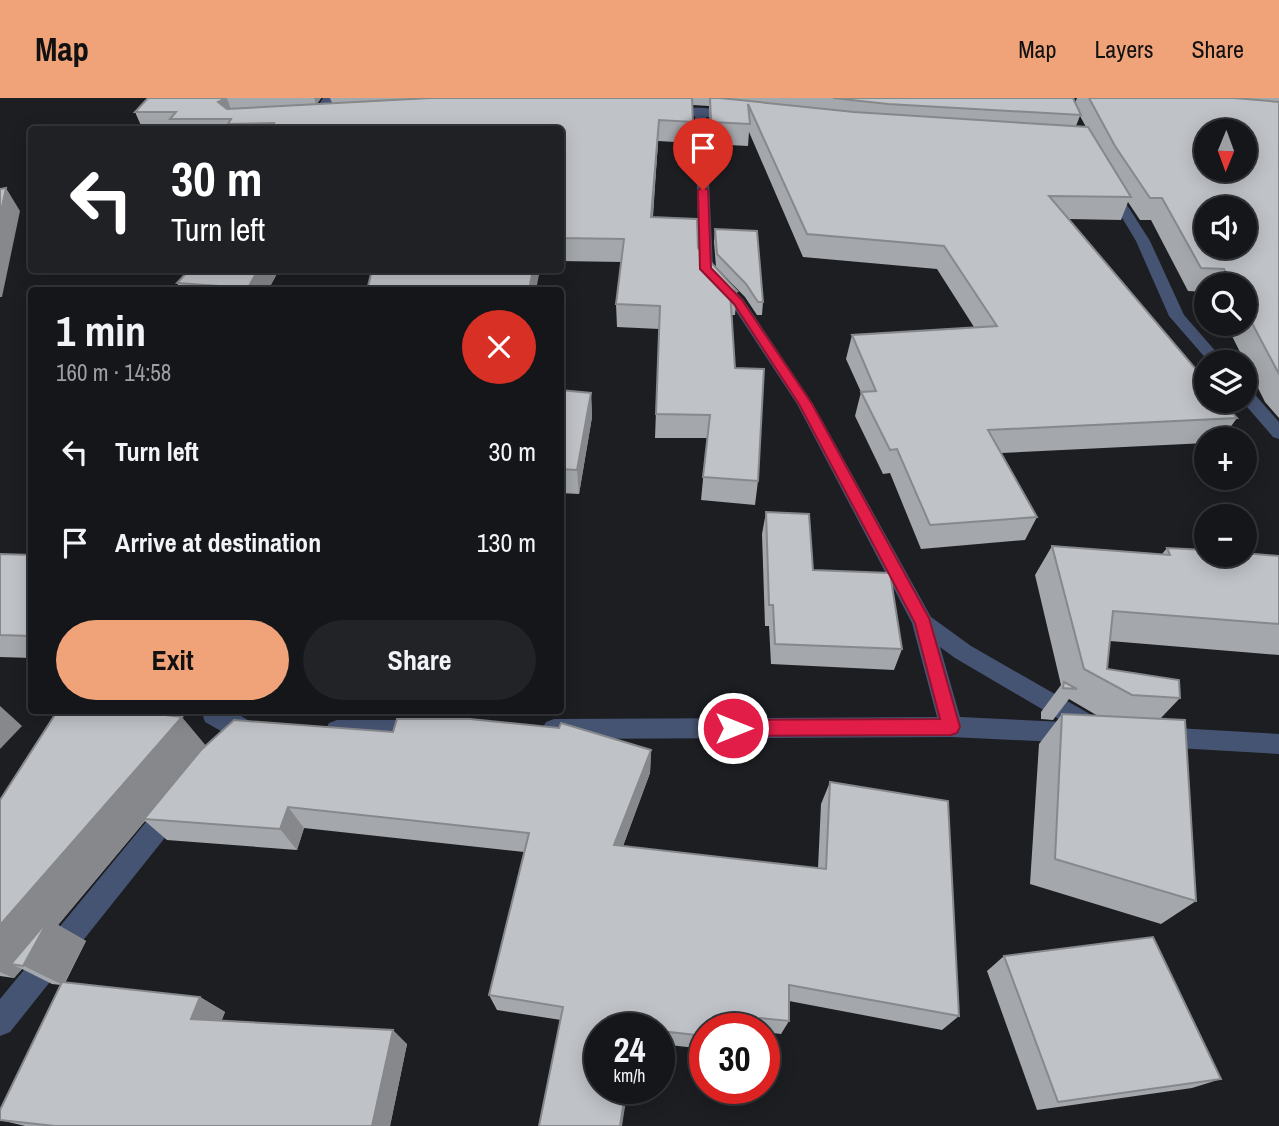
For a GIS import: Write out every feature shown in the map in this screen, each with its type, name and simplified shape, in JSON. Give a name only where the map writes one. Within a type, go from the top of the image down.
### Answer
[{"type":"street","points":[[312,119],[344,117],[323,108],[328,98]]},
{"type":"street","points":[[649,109],[750,117]]},
{"type":"street","points":[[700,111],[706,269],[738,302],[805,404],[923,623],[951,727]]},
{"type":"street","points":[[1098,169],[1143,241],[1177,316],[1207,350]]},
{"type":"street","points":[[1257,408],[1279,433]]},
{"type":"street","points":[[923,623],[963,652],[1118,735]]},
{"type":"street","points":[[212,714],[236,739],[272,730]]},
{"type":"street","points":[[535,729],[951,727],[1279,744]]},
{"type":"street","points":[[314,730],[438,730]]},
{"type":"street","points":[[0,1022],[192,785]]},
{"type":"building","points":[[148,98],[226,98],[218,102],[227,109],[430,98],[692,98],[693,122],[659,120],[651,217],[697,219],[698,248],[737,291],[730,291],[735,368],[764,369],[758,481],[703,477],[710,415],[656,414],[660,306],[616,304],[624,239],[564,238],[564,126],[273,126],[274,123],[228,124],[231,119],[170,119],[176,112],[135,112]]},
{"type":"building","points":[[710,98],[720,98],[854,112],[1088,127],[1131,197],[1049,196],[1194,367],[1194,413],[1233,413],[1237,418],[988,430],[1037,517],[930,525],[897,449],[890,450],[861,392],[876,391],[852,335],[997,326],[944,246],[807,234],[748,104],[750,124],[711,122]]},
{"type":"building","points":[[833,98],[1073,98],[1081,115],[888,104]]},
{"type":"building","points":[[1089,98],[1235,98],[1279,102],[1279,374],[1257,333],[1257,273],[1226,273],[1224,269],[1201,268],[1196,259],[1257,259],[1257,196],[1194,196],[1194,255],[1162,198],[1150,198],[1115,146]]},
{"type":"building","points":[[6,188],[0,216],[0,189]]},
{"type":"building","points":[[715,229],[757,231],[763,302],[758,302],[746,284],[717,254]]},
{"type":"building","points":[[186,273],[256,273],[249,287],[177,283]]},
{"type":"building","points":[[371,273],[532,273],[530,287],[368,287]]},
{"type":"building","points":[[564,390],[591,393],[577,470],[564,469]]},
{"type":"building","points":[[766,512],[809,514],[813,570],[890,573],[902,649],[775,644],[773,605],[769,605]]},
{"type":"building","points":[[1052,546],[1170,555],[1167,548],[1194,549],[1194,567],[1257,567],[1257,554],[1279,556],[1279,624],[1113,611],[1107,669],[1179,680],[1180,698],[1132,695],[1084,669]]},
{"type":"building","points":[[0,554],[28,555],[28,636],[0,635]]},
{"type":"building","points":[[1064,682],[1077,689],[1063,688]]},
{"type":"building","points":[[55,714],[156,714],[182,717],[0,925],[0,800]]},
{"type":"building","points":[[1062,714],[1185,720],[1196,901],[1055,859]]},
{"type":"building","points":[[397,719],[470,719],[559,728],[561,723],[651,750],[614,845],[826,869],[830,782],[948,801],[959,1016],[789,985],[789,1021],[780,1020],[780,1013],[689,1013],[689,1034],[675,1033],[675,1013],[584,1013],[584,1104],[623,1104],[620,1126],[539,1126],[563,1007],[489,995],[529,833],[288,807],[280,829],[144,819],[201,750],[234,720],[393,732]]},
{"type":"building","points":[[49,919],[23,966],[11,964]]},
{"type":"building","points":[[1153,937],[1221,1079],[1058,1102],[1004,956]]},
{"type":"building","points":[[62,982],[200,997],[191,1019],[393,1030],[372,1126],[55,1126],[0,1120],[0,1110]]},
{"type":"route","points":[[703,190],[706,269],[738,302],[805,404],[923,623],[951,727],[733,728]]}]
